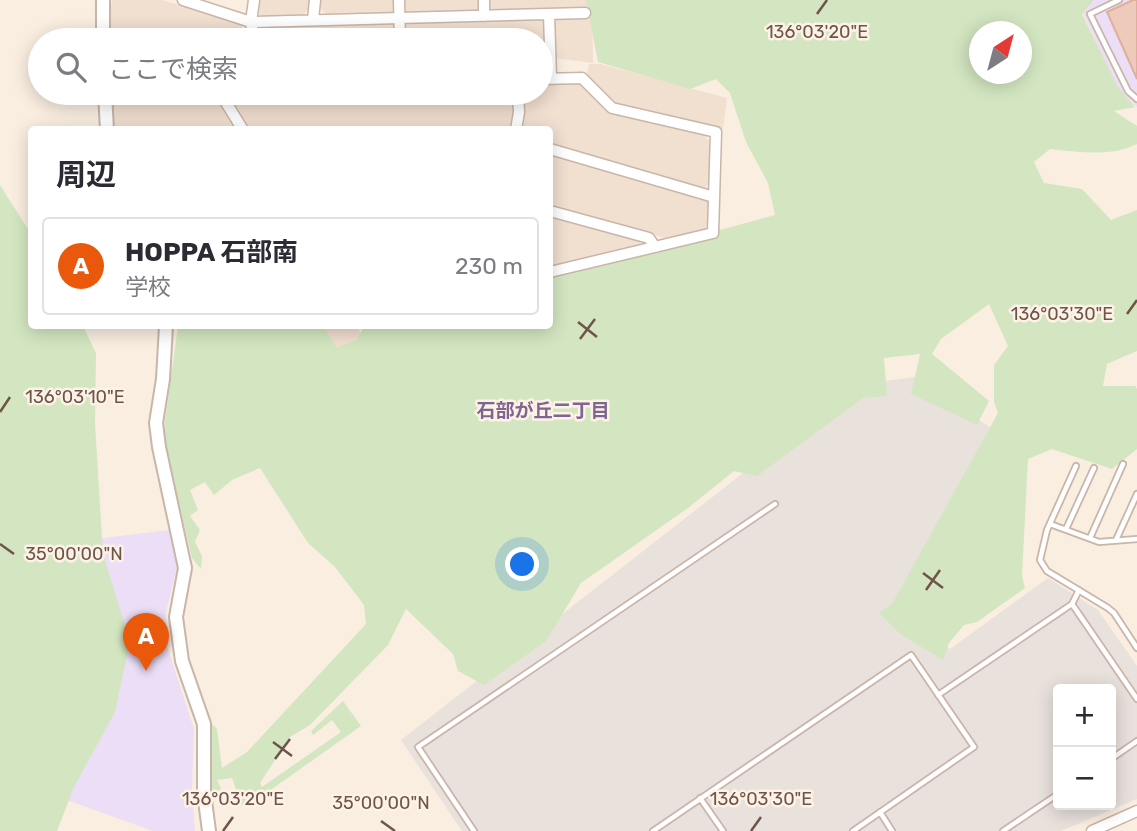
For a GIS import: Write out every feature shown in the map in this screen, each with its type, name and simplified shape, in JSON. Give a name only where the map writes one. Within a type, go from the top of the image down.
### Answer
[{"type":"street","points":[[103,0],[103,28]]},
{"type":"street","points":[[252,28],[254,0]]},
{"type":"street","points":[[313,20],[315,0]]},
{"type":"street","points":[[399,0],[399,28]]},
{"type":"street","points":[[484,0],[484,16]]},
{"type":"street","points":[[188,1],[251,22],[585,13]]},
{"type":"street","points":[[548,28],[549,14]]},
{"type":"street","points":[[553,79],[582,78],[612,108],[716,132],[713,233],[553,271]]},
{"type":"street","points":[[106,105],[107,126]]},
{"type":"street","points":[[228,105],[241,126]]},
{"type":"street","points":[[517,126],[519,105]]},
{"type":"street","points":[[553,150],[714,197]]},
{"type":"street","points":[[553,212],[649,238],[655,247]]},
{"type":"street","points":[[166,329],[163,379],[156,423],[186,568],[176,617],[182,661],[204,724],[204,793],[209,831]]},
{"type":"street","points":[[1092,831],[1114,827],[1137,811]]},
{"type":"lane","points":[[1119,0],[1090,14],[1128,90],[1137,99]]},
{"type":"lane","points":[[1090,538],[1124,464]]},
{"type":"lane","points":[[1076,466],[1050,523],[1040,560],[1047,570],[1114,613],[1137,648]]},
{"type":"lane","points":[[1066,529],[1094,468]]},
{"type":"lane","points":[[1116,540],[1137,494]]},
{"type":"lane","points":[[474,831],[418,747],[775,505]]},
{"type":"lane","points":[[1050,523],[1099,541],[1137,539]]},
{"type":"lane","points":[[937,695],[1072,604],[1079,590]]},
{"type":"lane","points":[[1072,604],[1137,699]]},
{"type":"lane","points":[[653,831],[911,655],[974,747],[852,831]]},
{"type":"lane","points":[[1116,756],[1137,741]]},
{"type":"lane","points":[[1003,831],[1053,797]]},
{"type":"lane","points":[[700,798],[723,831]]},
{"type":"lane","points":[[880,813],[892,831]]},
{"type":"shaded area","points":[[112,0],[162,0],[240,24],[243,28],[110,28]]},
{"type":"shaded area","points":[[259,0],[311,0],[310,8],[303,15],[262,17],[258,11]]},
{"type":"shaded area","points":[[321,0],[394,0],[395,12],[391,16],[327,15],[320,8]]},
{"type":"shaded area","points":[[402,0],[480,0],[480,8],[476,14],[408,16],[402,11]]},
{"type":"shaded area","points":[[488,0],[587,0],[590,10],[496,13],[488,7]]},
{"type":"shaded area","points":[[1095,0],[1137,0],[1137,107],[1118,90],[1080,7]]},
{"type":"shaded area","points":[[555,16],[592,17],[593,63],[554,58],[552,23]]},
{"type":"shaded area","points":[[541,18],[547,23],[547,28],[403,28],[407,23]]},
{"type":"shaded area","points":[[391,23],[395,28],[261,28],[350,26]]},
{"type":"shaded area","points":[[589,64],[600,64],[727,98],[723,129],[617,106],[587,76]]},
{"type":"shaded area","points":[[553,82],[572,82],[584,86],[611,114],[704,134],[709,142],[709,184],[702,190],[553,147],[553,126],[519,126],[522,105],[553,105]]},
{"type":"shaded area","points":[[111,105],[222,105],[235,126],[112,126]]},
{"type":"shaded area","points":[[233,105],[515,105],[513,126],[247,126]]},
{"type":"shaded area","points":[[553,153],[706,198],[712,205],[712,225],[707,231],[669,239],[553,207]]},
{"type":"shaded area","points":[[553,217],[640,241],[640,248],[553,268]]},
{"type":"shaded area","points":[[324,329],[358,329],[362,336],[337,349]]},
{"type":"shaded area","points":[[915,377],[994,430],[894,616],[950,649],[1048,578],[1098,610],[1137,666],[1137,799],[1116,808],[1116,684],[1053,684],[1053,810],[1111,810],[1061,831],[462,831],[401,740],[770,452],[864,384]]},
{"type":"shaded area","points":[[169,530],[177,567],[166,612],[167,646],[194,729],[192,790],[195,831],[153,831],[64,799],[96,539]]},
{"type":"green space","points":[[586,0],[1094,0],[1082,14],[1118,87],[1135,107],[1114,111],[1137,126],[1137,144],[1106,152],[1050,149],[1034,162],[1044,183],[1082,189],[1111,220],[1137,210],[1137,351],[1107,364],[1103,386],[1135,386],[1137,389],[1137,449],[1112,469],[1052,449],[1028,459],[1022,576],[1025,588],[977,622],[964,625],[949,643],[943,660],[900,634],[879,613],[892,604],[998,413],[994,402],[994,365],[1008,346],[989,304],[941,339],[932,354],[989,401],[977,425],[911,394],[920,354],[884,358],[887,396],[863,398],[757,476],[734,471],[688,508],[581,583],[546,641],[484,685],[458,671],[453,654],[406,609],[388,645],[310,725],[290,737],[260,783],[262,787],[341,732],[332,720],[313,735],[311,731],[343,701],[361,726],[248,806],[241,804],[232,778],[217,780],[221,788],[217,795],[212,792],[212,724],[217,729],[222,768],[247,752],[366,624],[364,605],[335,567],[308,543],[260,468],[232,480],[214,495],[205,482],[190,490],[198,510],[190,516],[200,530],[195,542],[202,556],[201,569],[192,558],[168,458],[164,429],[178,329],[325,329],[337,348],[357,339],[363,329],[553,329],[553,275],[775,215],[768,183],[746,142],[730,93],[716,79],[690,89],[598,62]]},
{"type":"green space","points":[[0,185],[28,229],[28,329],[84,329],[96,353],[95,423],[103,554],[130,641],[115,712],[74,787],[57,831],[0,831]]},
{"type":"building","points":[[1137,0],[1137,79],[1107,12]]},
{"type":"place","name":"HOPPA 石部南","points":[[146,671]]},
{"type":"district","name":"石部が丘二丁目","points":[[543,410]]}]
